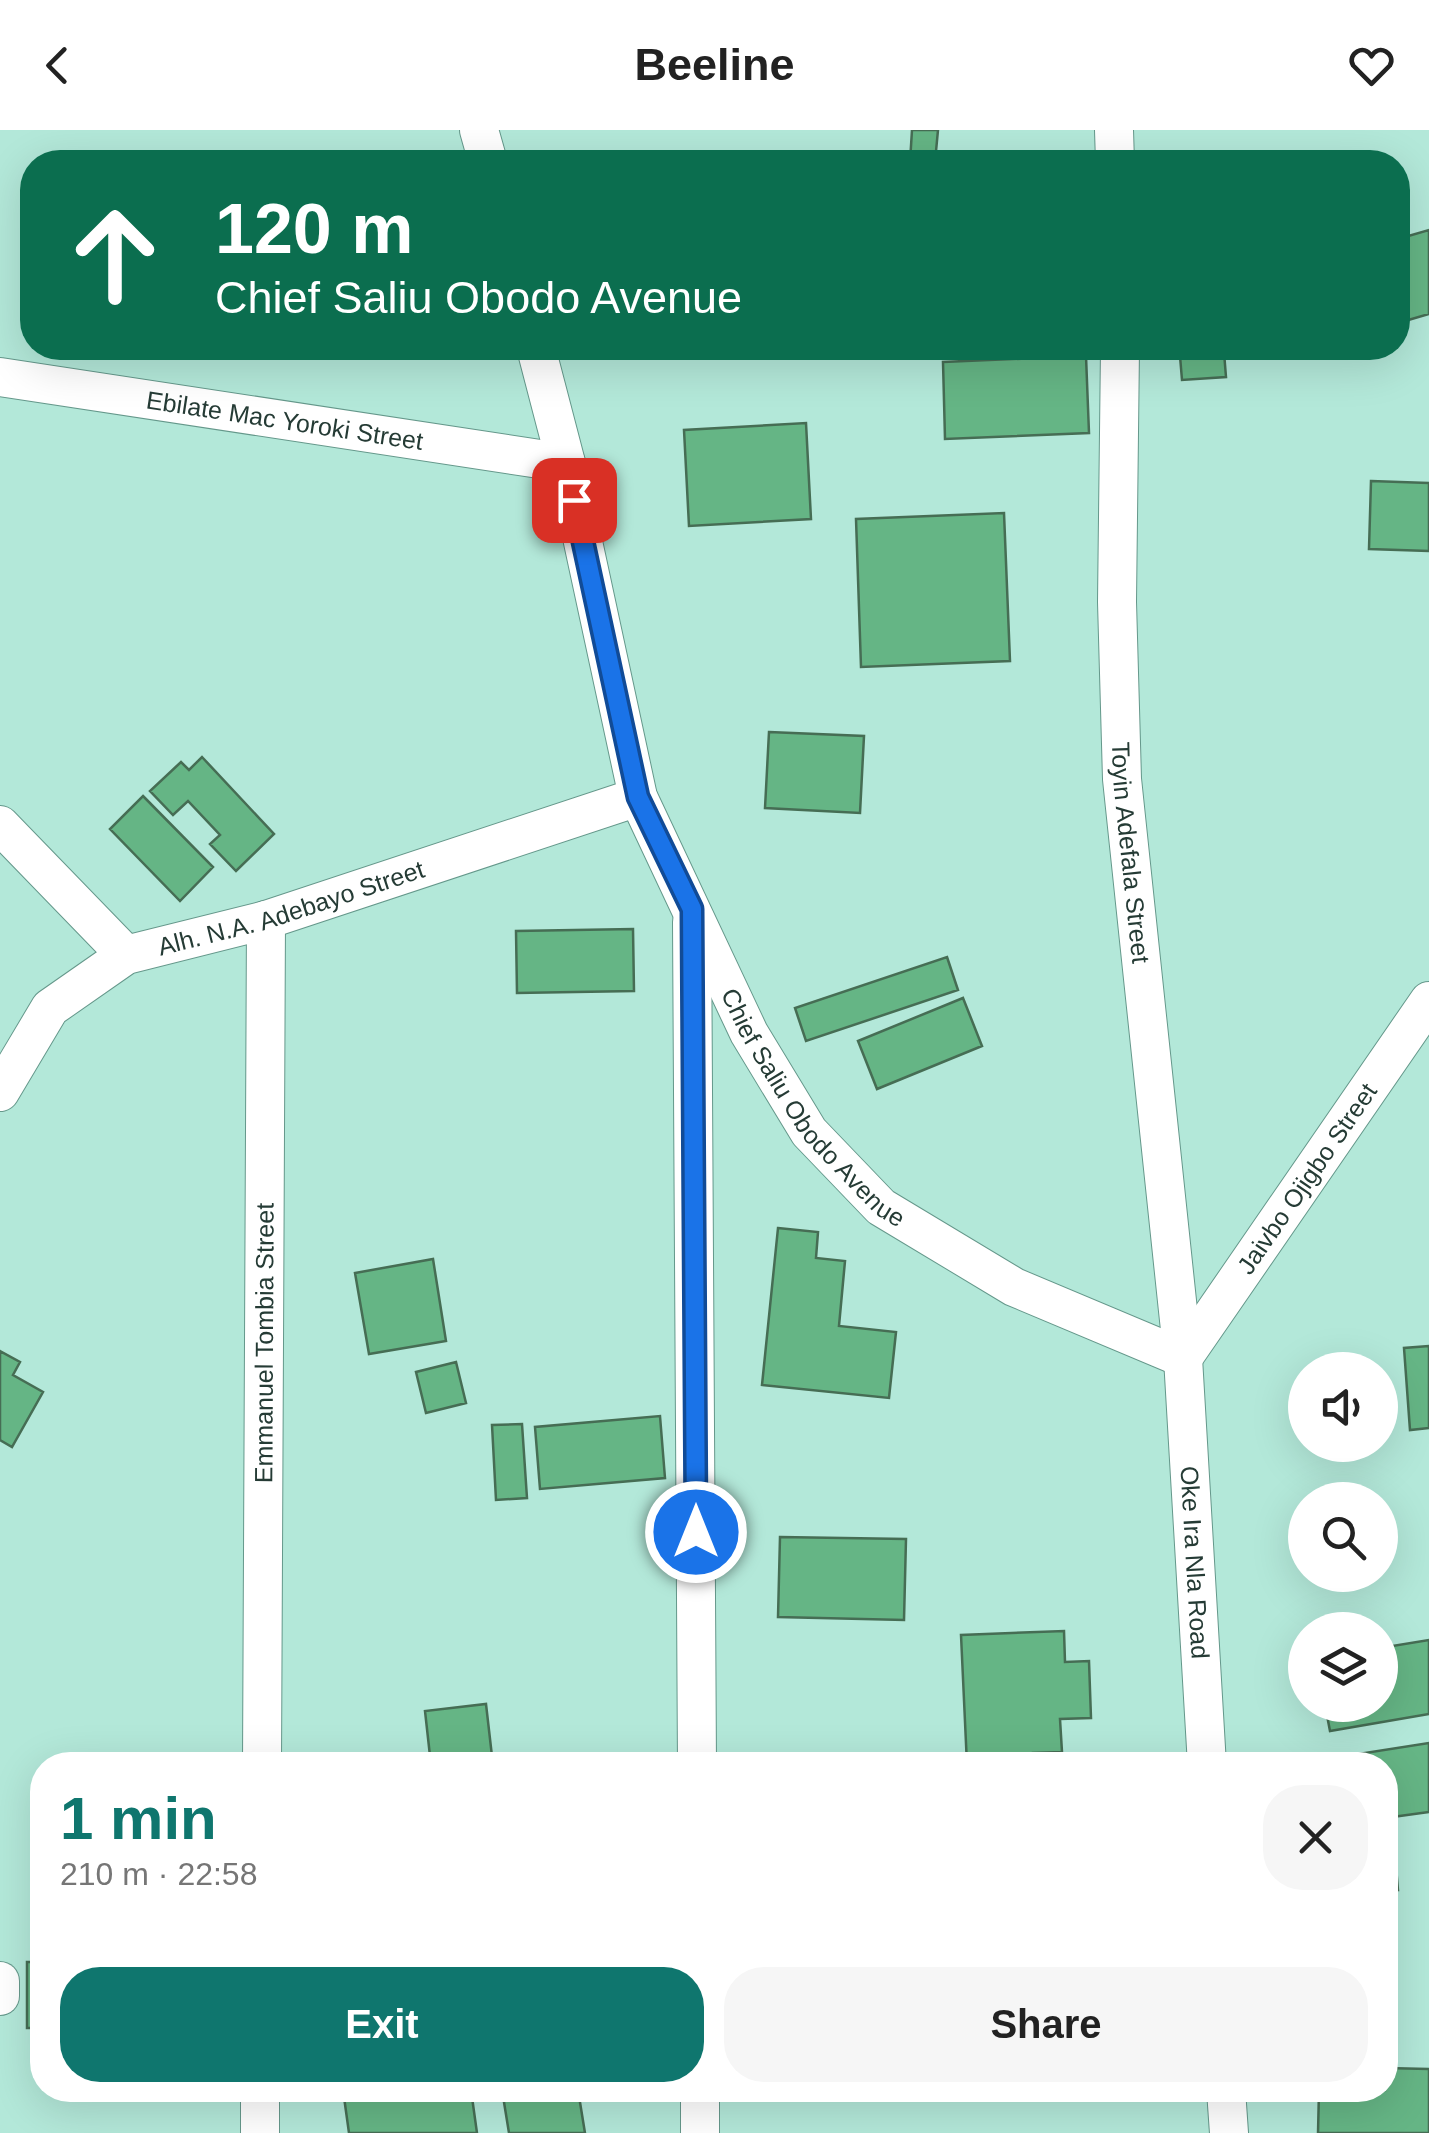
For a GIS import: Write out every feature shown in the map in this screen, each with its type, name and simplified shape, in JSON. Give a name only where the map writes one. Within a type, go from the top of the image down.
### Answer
[{"type":"street","name":"Chief Saliu Obodo Avenue","points":[[538,360],[566,463],[638,797],[750,1034],[809,1132],[881,1207],[1014,1287],[1184,1358]]},
{"type":"street","name":"Toyin Adefala Street","points":[[1120,360],[1117,602],[1122,779],[1184,1358]]},
{"type":"street","name":"Ebilate Mac Yoroki Street","points":[[0,377],[566,463]]},
{"type":"street","name":"Alh. N.A. Adebayo Street","points":[[0,1092],[50,1008],[126,955],[266,920],[638,797]]},
{"type":"street","points":[[0,825],[126,955]]},
{"type":"street","points":[[692,909],[698,1752]]},
{"type":"street","name":"Emmanuel Tombia Street","points":[[262,1752],[266,920]]},
{"type":"street","name":"Jaivbo Ojigbo Street","points":[[1184,1358],[1429,1002]]},
{"type":"street","name":"Oke Ira Nla Road","points":[[1184,1358],[1206,1752]]},
{"type":"street","points":[[0,1982],[0,1996]]},
{"type":"street","points":[[260,2102],[260,2133]]},
{"type":"street","points":[[700,2102],[700,2133]]},
{"type":"street","points":[[1227,2102],[1229,2133]]},
{"type":"building","points":[[912,130],[938,130],[936,150],[911,150]]},
{"type":"building","points":[[1429,230],[1429,314],[1410,320],[1410,236]]},
{"type":"building","points":[[1086,360],[1089,433],[945,439],[943,362]]},
{"type":"building","points":[[1180,360],[1225,360],[1226,377],[1182,380]]},
{"type":"building","points":[[806,423],[811,519],[689,526],[684,430]]},
{"type":"building","points":[[1371,481],[1429,483],[1429,551],[1369,549]]},
{"type":"building","points":[[1004,513],[1010,661],[861,667],[856,519]]},
{"type":"building","points":[[769,732],[864,736],[860,813],[765,808]]},
{"type":"building","points":[[202,757],[274,834],[236,871],[210,844],[220,835],[188,801],[173,815],[150,791],[181,762],[189,770]]},
{"type":"building","points":[[143,796],[213,867],[180,901],[110,829]]},
{"type":"building","points":[[633,929],[634,991],[517,993],[516,931]]},
{"type":"building","points":[[947,957],[958,990],[806,1041],[795,1008]]},
{"type":"building","points":[[963,998],[982,1046],[877,1089],[858,1041]]},
{"type":"building","points":[[778,1228],[818,1232],[816,1258],[845,1261],[839,1326],[896,1332],[889,1398],[762,1385]]},
{"type":"building","points":[[433,1259],[446,1341],[369,1354],[355,1273]]},
{"type":"building","points":[[1429,1346],[1429,1428],[1410,1430],[1404,1348]]},
{"type":"building","points":[[0,1351],[20,1362],[13,1375],[43,1392],[12,1447],[0,1440]]},
{"type":"building","points":[[456,1362],[466,1403],[426,1413],[416,1372]]},
{"type":"building","points":[[660,1416],[665,1478],[540,1489],[535,1427]]},
{"type":"building","points":[[522,1424],[527,1498],[496,1500],[492,1425]]},
{"type":"building","points":[[780,1537],[906,1539],[904,1620],[778,1617]]},
{"type":"building","points":[[1064,1631],[1065,1662],[1089,1661],[1091,1718],[1060,1719],[1062,1752],[966,1752],[961,1635]]},
{"type":"building","points":[[1429,1640],[1429,1714],[1398,1719],[1398,1645]]},
{"type":"building","points":[[486,1704],[492,1752],[430,1752],[425,1711]]},
{"type":"building","points":[[1328,1722],[1382,1722],[1330,1731]]},
{"type":"building","points":[[1429,1743],[1429,1812],[1398,1816],[1398,1752],[1371,1752]]},
{"type":"building","points":[[27,1962],[30,1962],[30,2028]]},
{"type":"building","points":[[1398,2068],[1429,2069],[1429,2133],[1318,2133],[1319,2102],[1398,2102]]},
{"type":"building","points":[[345,2102],[473,2102],[477,2133],[349,2133]]},
{"type":"building","points":[[504,2102],[580,2102],[585,2133],[509,2133]]},
{"type":"route","points":[[574,500],[638,797],[692,909],[696,1532]]}]
